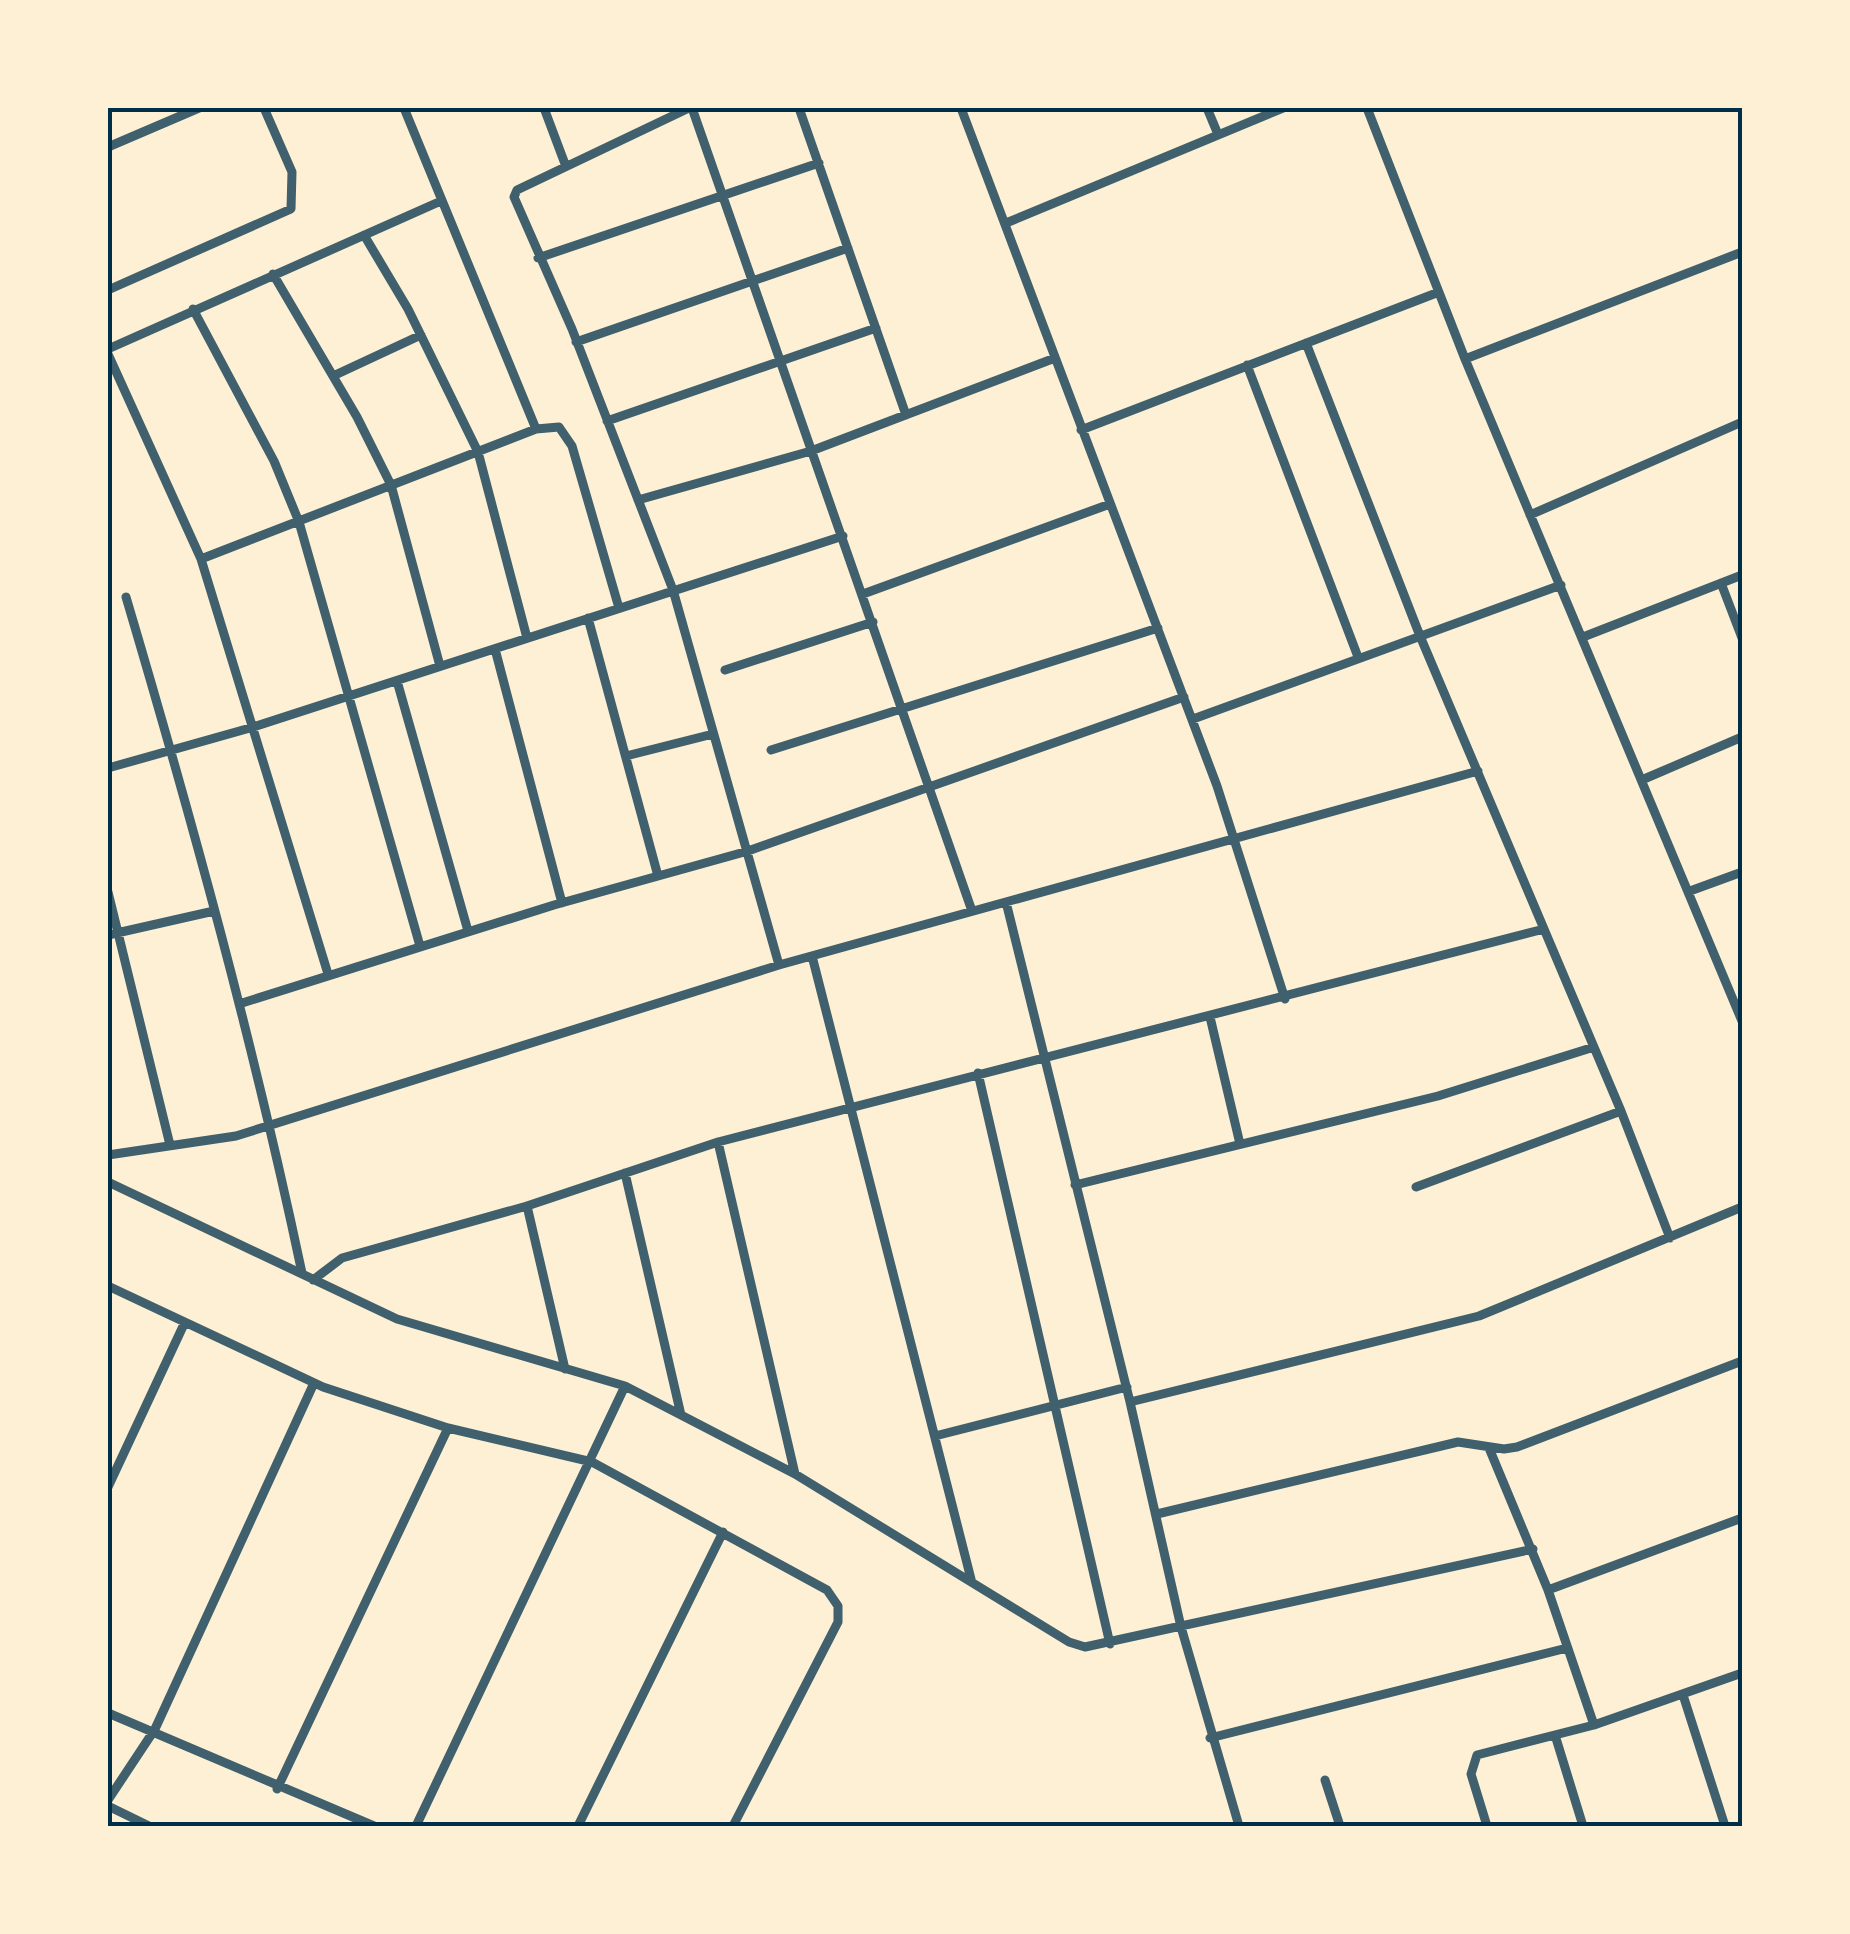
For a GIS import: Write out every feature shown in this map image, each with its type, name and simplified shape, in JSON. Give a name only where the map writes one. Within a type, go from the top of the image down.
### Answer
[{"type":"street","points":[[108,146],[199,108]]},
{"type":"street","points":[[108,290],[290,209],[292,172],[264,108]]},
{"type":"street","points":[[404,108],[536,429]]},
{"type":"street","points":[[544,108],[565,164]]},
{"type":"street","points":[[779,965],[672,590],[576,342],[514,198],[517,190],[565,164],[691,108],[972,911]]},
{"type":"street","points":[[800,108],[906,415]]},
{"type":"street","points":[[960,108],[1193,719],[1285,999]]},
{"type":"street","points":[[1208,108],[1217,132]]},
{"type":"street","points":[[1006,223],[1217,132],[1283,108]]},
{"type":"street","points":[[1367,108],[1465,360],[1644,778],[1742,1021]]},
{"type":"street","points":[[538,258],[819,164]]},
{"type":"street","points":[[328,974],[201,560],[108,351],[193,309],[441,201]]},
{"type":"street","points":[[364,235],[421,334],[478,452],[528,638]]},
{"type":"street","points":[[576,342],[848,248]]},
{"type":"street","points":[[1465,360],[1742,252]]},
{"type":"street","points":[[273,274],[391,486],[440,666]]},
{"type":"street","points":[[1081,430],[1439,292]]},
{"type":"street","points":[[193,309],[274,460],[298,522],[420,946]]},
{"type":"street","points":[[607,422],[876,328]]},
{"type":"street","points":[[333,376],[421,334]]},
{"type":"street","points":[[1306,342],[1420,636],[1621,1111],[1670,1238]]},
{"type":"street","points":[[638,500],[811,451],[1055,358]]},
{"type":"street","points":[[1247,365],[1358,657]]},
{"type":"street","points":[[1530,515],[1742,422]]},
{"type":"street","points":[[201,560],[536,429],[559,427],[572,446],[619,608]]},
{"type":"street","points":[[863,594],[1110,504]]},
{"type":"street","points":[[108,768],[250,728],[843,536]]},
{"type":"street","points":[[1583,637],[1742,575]]},
{"type":"street","points":[[1722,583],[1742,638]]},
{"type":"street","points":[[1193,719],[1561,586]]},
{"type":"street","points":[[126,597],[172,750],[239,1004],[302,1274]]},
{"type":"street","points":[[588,618],[658,876]]},
{"type":"street","points":[[724,670],[872,622]]},
{"type":"street","points":[[771,750],[1158,628]]},
{"type":"street","points":[[495,649],[562,902]]},
{"type":"street","points":[[397,680],[468,931]]},
{"type":"street","points":[[239,1004],[562,902],[748,850],[931,789],[1184,697]]},
{"type":"street","points":[[626,756],[713,734]]},
{"type":"street","points":[[1644,778],[1742,736]]},
{"type":"street","points":[[108,1155],[236,1136],[779,965],[1478,771]]},
{"type":"street","points":[[1690,891],[1742,872]]},
{"type":"street","points":[[108,892],[112,934],[170,1146]]},
{"type":"street","points":[[1006,902],[1127,1387],[1180,1627],[1238,1826]]},
{"type":"street","points":[[112,934],[214,911]]},
{"type":"street","points":[[313,1280],[342,1258],[526,1206],[718,1142],[1042,1056],[1285,999],[1544,929]]},
{"type":"street","points":[[812,956],[971,1579]]},
{"type":"street","points":[[1210,1016],[1240,1144]]},
{"type":"street","points":[[1075,1184],[1438,1096],[1594,1047]]},
{"type":"street","points":[[978,1073],[1110,1644]]},
{"type":"street","points":[[1416,1187],[1621,1111]]},
{"type":"street","points":[[718,1142],[795,1474]]},
{"type":"street","points":[[625,1173],[681,1416]]},
{"type":"street","points":[[108,1182],[397,1319],[625,1386],[795,1474],[1069,1642],[1085,1646],[1110,1644],[1533,1549]]},
{"type":"street","points":[[526,1206],[565,1368]]},
{"type":"street","points":[[1130,1402],[1480,1316],[1742,1207]]},
{"type":"street","points":[[108,1286],[314,1383],[448,1428],[592,1462],[827,1590],[838,1606],[838,1622],[733,1826]]},
{"type":"street","points":[[108,1487],[185,1322]]},
{"type":"street","points":[[1157,1514],[1458,1442],[1490,1448],[1517,1447],[1742,1361]]},
{"type":"street","points":[[149,1826],[108,1803],[155,1729],[314,1383]]},
{"type":"street","points":[[416,1826],[625,1386]]},
{"type":"street","points":[[935,1436],[1127,1387]]},
{"type":"street","points":[[277,1788],[448,1428]]},
{"type":"street","points":[[1490,1448],[1533,1549],[1594,1726]]},
{"type":"street","points":[[1548,1590],[1742,1518]]},
{"type":"street","points":[[578,1826],[723,1532]]},
{"type":"street","points":[[1210,1738],[1567,1648]]},
{"type":"street","points":[[1487,1826],[1470,1774],[1477,1754],[1594,1726],[1742,1673]]},
{"type":"street","points":[[1683,1695],[1725,1826]]},
{"type":"street","points":[[108,1713],[155,1729],[277,1788],[374,1826]]},
{"type":"street","points":[[1554,1735],[1583,1826]]},
{"type":"street","points":[[1325,1780],[1340,1826]]},
{"type":"street","points":[[339,1826],[348,1815]]}]
